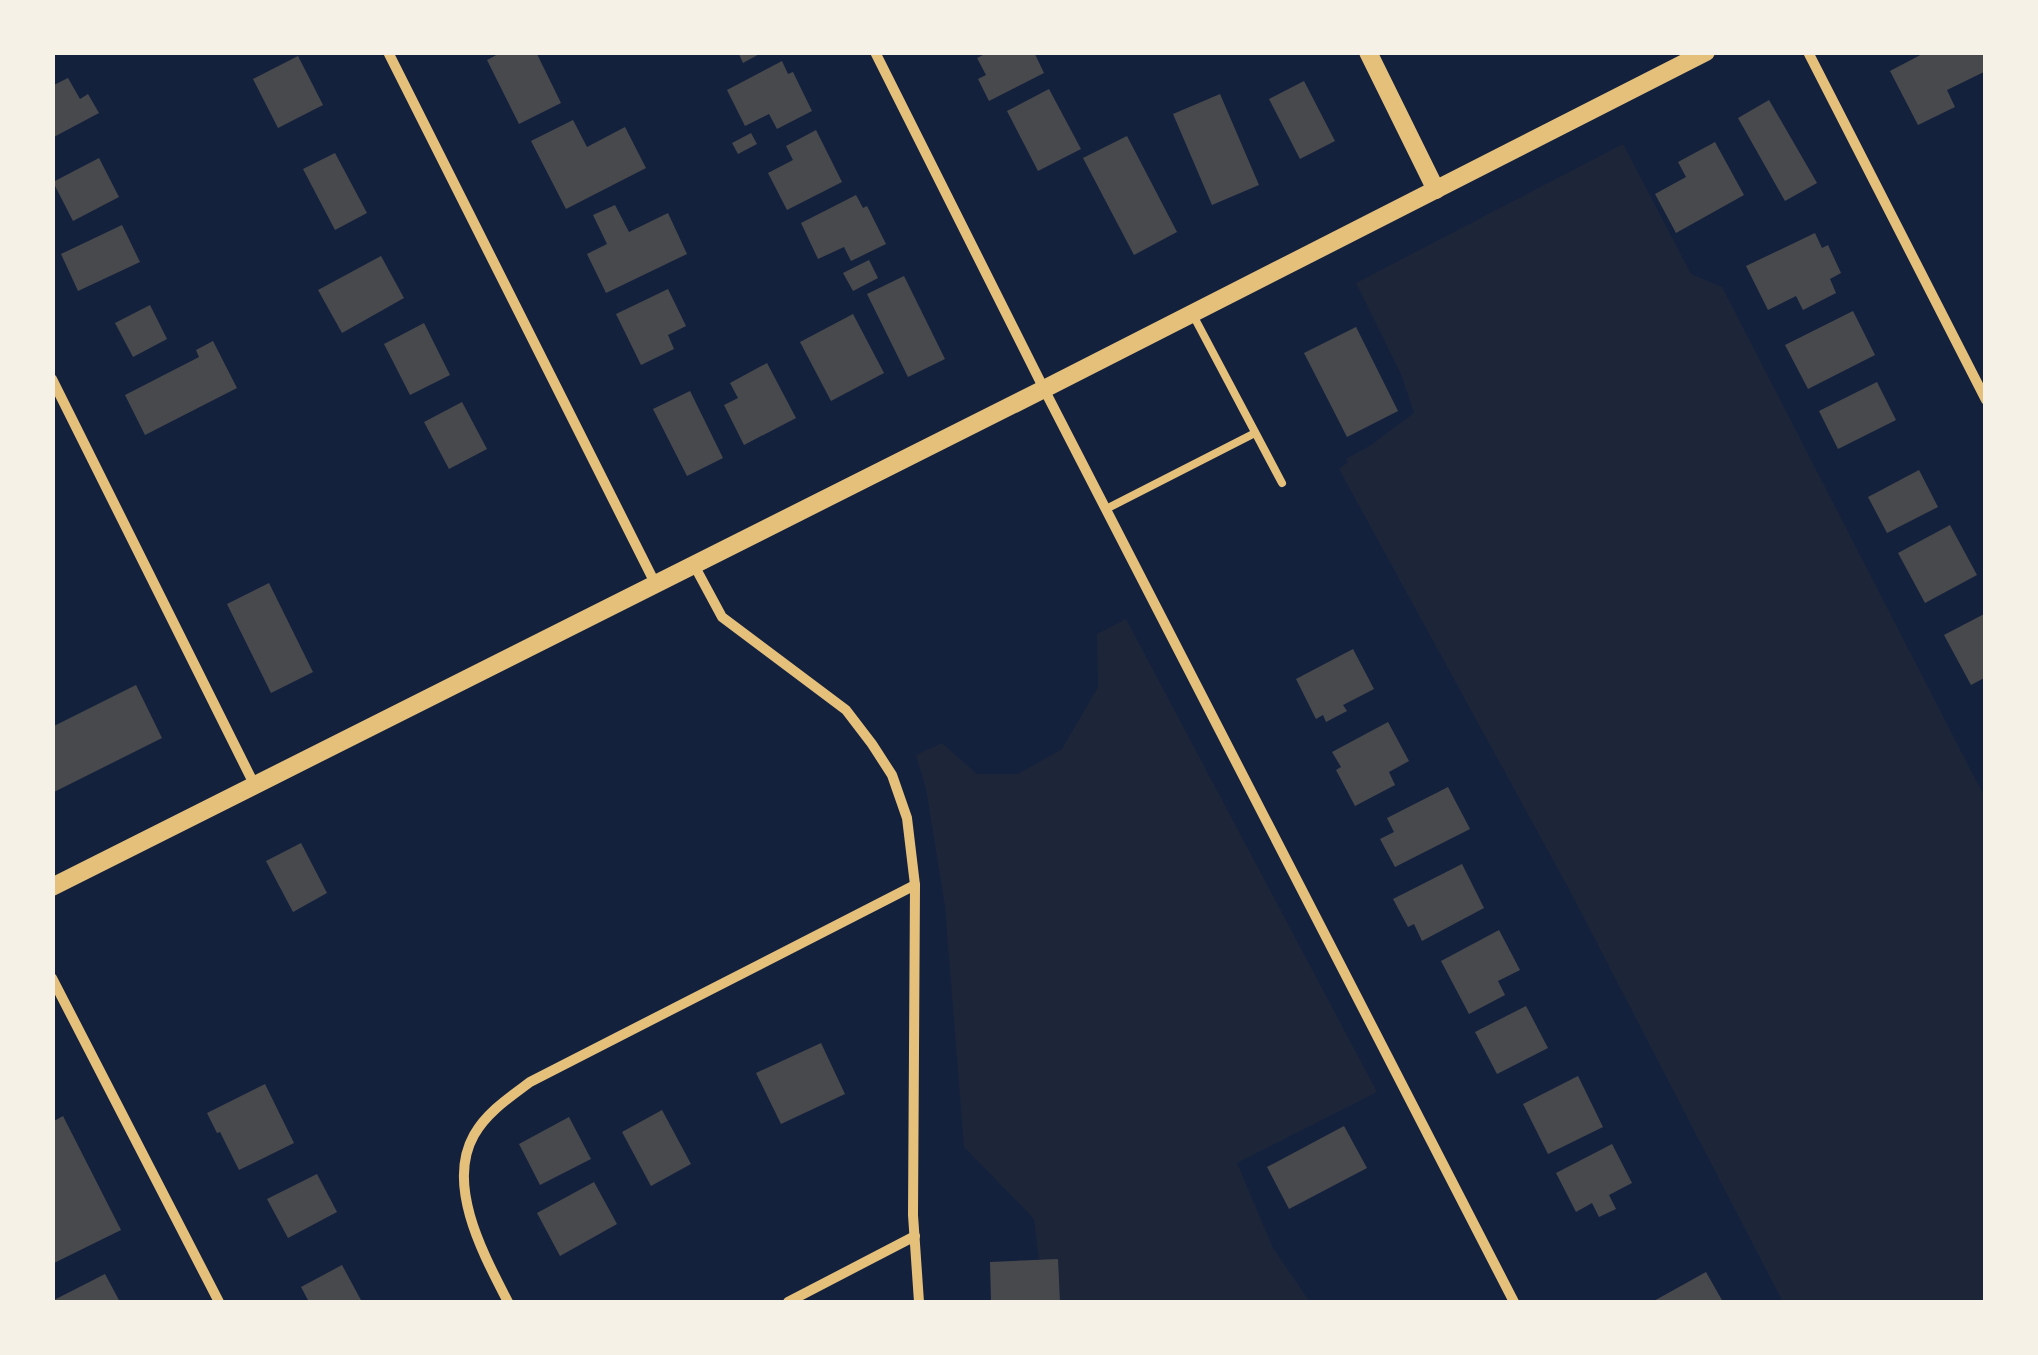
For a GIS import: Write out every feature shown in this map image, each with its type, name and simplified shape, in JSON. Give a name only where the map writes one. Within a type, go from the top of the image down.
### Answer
[{"type":"street","points":[[388,52],[656,585]]},
{"type":"street","points":[[875,52],[1514,1302]]},
{"type":"street","points":[[1368,52],[1436,190]]},
{"type":"street","points":[[52,887],[1706,52]]},
{"type":"street","points":[[1808,52],[1986,400]]},
{"type":"street","points":[[52,379],[256,786]]},
{"type":"street","points":[[694,565],[722,618],[846,710],[892,775],[907,818],[915,885],[915,1236],[919,1302]]},
{"type":"street","points":[[508,1302],[472,1223],[463,1171],[475,1133],[496,1108],[530,1082],[915,885]]},
{"type":"street","points":[[52,978],[219,1302]]},
{"type":"street","points":[[788,1302],[915,1236]]},
{"type":"lane","points":[[1192,313],[1282,484]]},
{"type":"lane","points":[[1106,510],[1255,433]]},
{"type":"shaded area","points":[[1623,144],[1691,274],[1722,287],[1985,798],[1985,1302],[1783,1302],[1570,891],[1339,469],[1348,462],[1346,459],[1414,413],[1401,374],[1356,283]]},
{"type":"shaded area","points":[[1126,619],[1377,1092],[1237,1163],[1273,1248],[1310,1302],[1044,1302],[1034,1219],[964,1147],[945,906],[926,789],[916,755],[942,743],[977,774],[1018,774],[1062,749],[1098,687],[1097,634]]},
{"type":"building","points":[[502,52],[536,52],[561,103],[519,124],[487,60]]},
{"type":"building","points":[[738,52],[763,52],[743,63]]},
{"type":"building","points":[[989,52],[1034,52],[1044,73],[989,101],[978,79],[986,75],[977,58]]},
{"type":"building","points":[[1926,52],[1986,52],[1986,71],[1947,90],[1955,107],[1918,125],[1890,71]]},
{"type":"building","points":[[298,56],[323,105],[278,128],[253,79]]},
{"type":"building","points":[[782,61],[788,74],[793,72],[812,111],[777,129],[769,114],[745,126],[727,90]]},
{"type":"building","points":[[68,78],[80,99],[88,94],[99,113],[52,138],[52,86]]},
{"type":"building","points":[[1304,81],[1335,141],[1300,159],[1269,99]]},
{"type":"building","points":[[1049,89],[1081,149],[1038,171],[1007,111]]},
{"type":"building","points":[[1220,94],[1259,185],[1212,205],[1173,114]]},
{"type":"building","points":[[1769,100],[1817,183],[1785,201],[1738,118]]},
{"type":"building","points":[[573,120],[587,147],[625,127],[646,168],[566,209],[531,141]]},
{"type":"building","points":[[816,130],[842,182],[787,210],[768,173],[793,160],[786,146]]},
{"type":"building","points":[[751,133],[757,144],[738,154],[732,143]]},
{"type":"building","points":[[1127,136],[1177,232],[1134,255],[1083,158]]},
{"type":"building","points":[[1715,142],[1744,195],[1676,233],[1655,194],[1686,177],[1678,162]]},
{"type":"building","points":[[335,153],[367,213],[335,230],[303,169]]},
{"type":"building","points":[[99,158],[119,197],[73,221],[53,182]]},
{"type":"building","points":[[856,195],[863,208],[867,206],[886,244],[851,261],[844,247],[818,259],[801,223]]},
{"type":"building","points":[[615,205],[629,232],[668,213],[687,254],[606,293],[587,254],[607,244],[593,215]]},
{"type":"building","points":[[122,225],[140,262],[78,291],[61,254]]},
{"type":"building","points":[[1815,233],[1822,248],[1828,245],[1841,273],[1830,279],[1836,293],[1803,310],[1796,296],[1768,310],[1746,266]]},
{"type":"building","points":[[381,256],[404,298],[342,333],[318,290]]},
{"type":"building","points":[[869,260],[878,278],[853,291],[843,273]]},
{"type":"building","points":[[904,276],[945,359],[908,377],[867,294]]},
{"type":"building","points":[[668,289],[686,326],[668,335],[674,349],[641,365],[616,314]]},
{"type":"building","points":[[150,305],[167,339],[133,357],[115,323]]},
{"type":"building","points":[[1853,311],[1875,355],[1808,389],[1785,345]]},
{"type":"building","points":[[853,314],[884,373],[831,401],[800,342]]},
{"type":"building","points":[[424,323],[450,375],[410,395],[384,344]]},
{"type":"building","points":[[1356,327],[1398,411],[1347,437],[1304,353]]},
{"type":"building","points":[[213,341],[237,388],[145,435],[125,395],[199,357],[196,350]]},
{"type":"building","points":[[767,363],[796,418],[744,445],[724,405],[738,398],[730,383]]},
{"type":"building","points":[[1877,382],[1896,420],[1838,449],[1819,411]]},
{"type":"building","points":[[690,391],[723,458],[687,476],[653,409]]},
{"type":"building","points":[[462,402],[487,449],[449,469],[424,422]]},
{"type":"building","points":[[1919,470],[1938,507],[1887,533],[1868,497]]},
{"type":"building","points":[[1950,525],[1977,575],[1925,603],[1898,553]]},
{"type":"building","points":[[269,583],[313,672],[271,693],[227,604]]},
{"type":"building","points":[[1986,613],[1986,677],[1971,685],[1944,635]]},
{"type":"building","points":[[1353,649],[1374,689],[1343,705],[1347,711],[1326,722],[1323,715],[1316,719],[1296,679]]},
{"type":"building","points":[[136,685],[162,738],[52,793],[52,727]]},
{"type":"building","points":[[1388,722],[1409,761],[1389,772],[1395,785],[1355,806],[1336,770],[1341,767],[1332,752]]},
{"type":"building","points":[[1448,787],[1470,829],[1395,867],[1380,839],[1394,832],[1387,818]]},
{"type":"building","points":[[301,843],[327,893],[293,912],[266,861]]},
{"type":"building","points":[[1462,864],[1484,908],[1422,941],[1414,924],[1408,927],[1393,899]]},
{"type":"building","points":[[1499,930],[1520,970],[1498,981],[1505,995],[1469,1014],[1441,961]]},
{"type":"building","points":[[1526,1006],[1548,1048],[1497,1074],[1475,1032]]},
{"type":"building","points":[[821,1043],[845,1094],[781,1124],[756,1073]]},
{"type":"building","points":[[1578,1076],[1603,1127],[1548,1154],[1523,1104]]},
{"type":"building","points":[[265,1084],[294,1143],[239,1170],[207,1113]]},
{"type":"building","points":[[662,1110],[691,1164],[651,1186],[622,1132]]},
{"type":"building","points":[[63,1116],[121,1230],[52,1264],[52,1122]]},
{"type":"building","points":[[569,1117],[591,1159],[540,1185],[519,1144]]},
{"type":"building","points":[[1344,1126],[1367,1168],[1289,1209],[1267,1167]]},
{"type":"building","points":[[1612,1144],[1632,1183],[1609,1195],[1616,1209],[1599,1217],[1592,1203],[1576,1212],[1556,1173]]},
{"type":"building","points":[[317,1174],[337,1212],[288,1238],[267,1199]]},
{"type":"building","points":[[594,1182],[617,1224],[560,1256],[537,1213]]},
{"type":"building","points":[[1058,1259],[1060,1302],[991,1302],[990,1262]]},
{"type":"building","points":[[342,1265],[362,1302],[309,1302],[301,1287]]},
{"type":"building","points":[[1706,1272],[1723,1302],[1652,1302]]},
{"type":"building","points":[[105,1274],[120,1302],[52,1302],[52,1301]]}]
